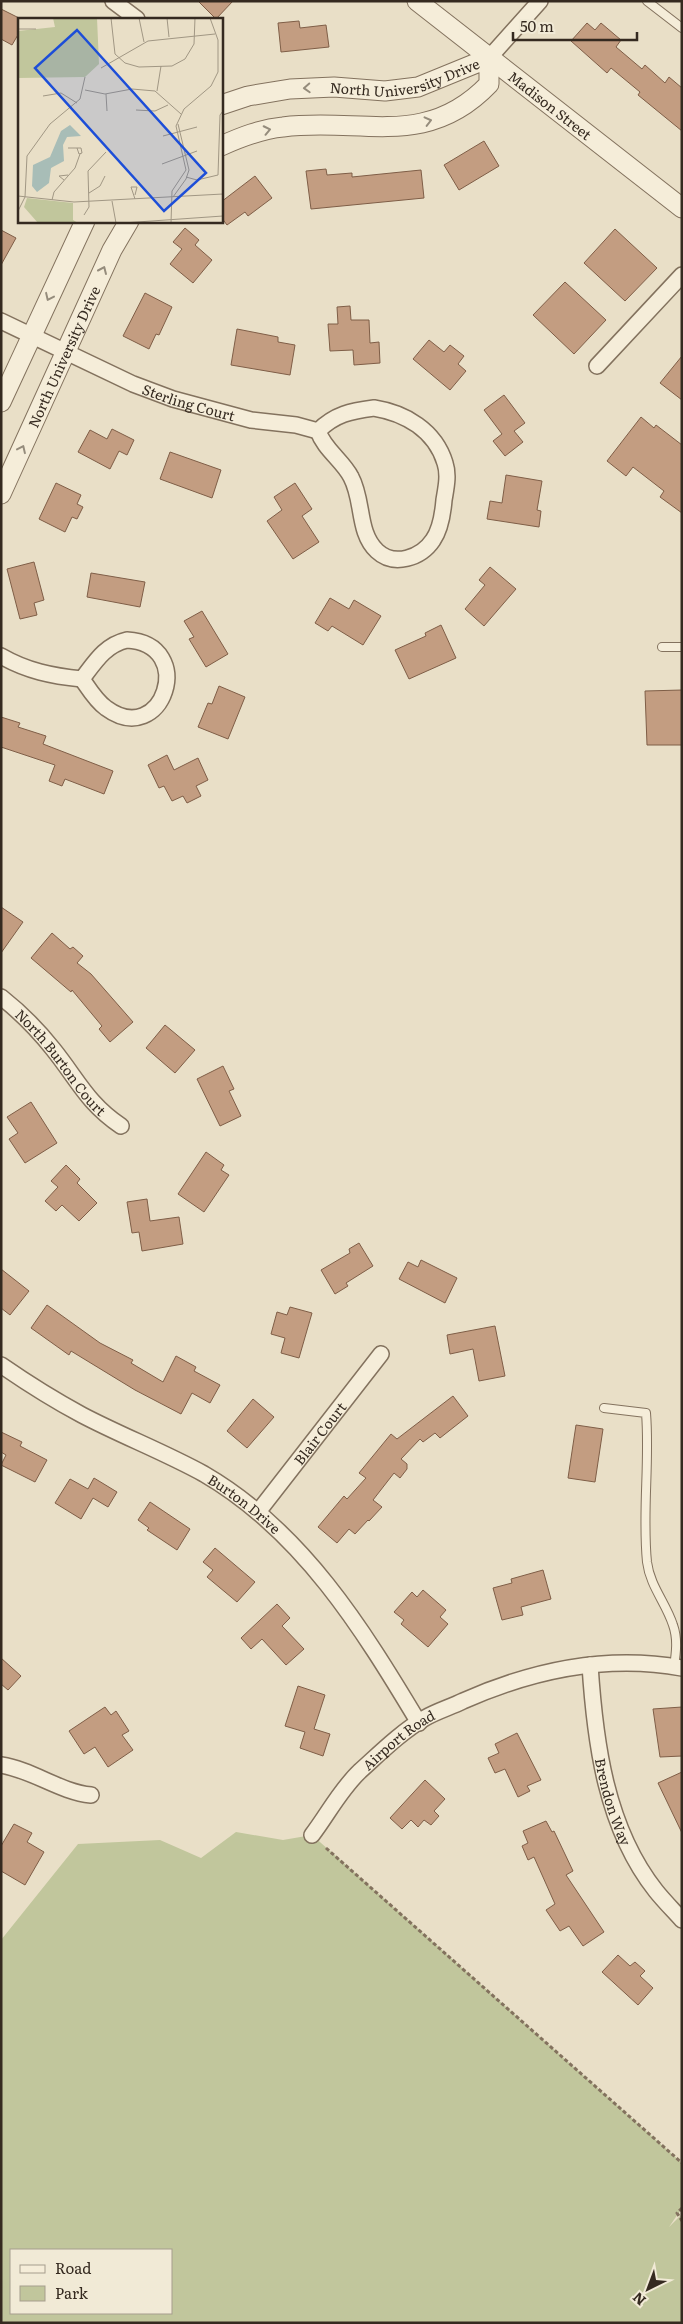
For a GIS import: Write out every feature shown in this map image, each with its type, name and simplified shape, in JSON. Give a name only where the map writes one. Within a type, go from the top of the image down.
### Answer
[{"type":"street","points":[[113,1],[136,18]]},
{"type":"street","name":"Madison Street","points":[[417,1],[682,208]]},
{"type":"street","points":[[489,58],[540,1]]},
{"type":"street","name":"North University Drive","points":[[222,105],[248,96],[290,88],[385,91],[418,87],[489,58],[488,84],[453,113],[429,122],[388,128],[312,125],[284,126],[264,130],[222,146]]},
{"type":"street","points":[[1,402],[85,222]]},
{"type":"street","name":"North University Drive","points":[[1,494],[112,250],[128,222]]},
{"type":"street","points":[[597,366],[682,274]]},
{"type":"street","name":"Sterling Court","points":[[1,321],[133,384],[173,399],[251,420],[296,425],[318,432]]},
{"type":"street","points":[[374,408],[399,414],[412,421],[430,436],[443,458],[447,477],[436,535],[426,548],[417,555],[401,560],[388,558],[369,542],[364,531],[360,501],[351,477],[318,432],[343,414],[374,408]]},
{"type":"street","points":[[1,656],[15,664],[41,674],[82,679],[105,708],[120,717],[133,718],[145,715],[156,708],[167,686],[168,675],[165,664],[158,653],[147,645],[127,640],[115,643],[106,649],[82,679]]},
{"type":"street","name":"North Burton Court","points":[[1,997],[36,1029],[101,1113],[121,1126]]},
{"type":"street","name":"Blair Court","points":[[258,1512],[381,1354]]},
{"type":"street","name":"Burton Drive","points":[[1,1365],[82,1415],[206,1475],[258,1512],[305,1556],[328,1583],[419,1723]]},
{"type":"street","name":"Airport Road","points":[[312,1835],[343,1790],[359,1772],[419,1723],[498,1686],[530,1675],[590,1665],[630,1662],[678,1668]]},
{"type":"street","name":"Brendon Way","points":[[590,1665],[598,1741],[606,1788],[619,1826],[637,1862],[656,1891],[682,1920]]},
{"type":"street","points":[[1,1765],[14,1767],[74,1794],[91,1795]]},
{"type":"lane","points":[[648,1],[682,28]]},
{"type":"lane","points":[[662,647],[682,647]]},
{"type":"lane","points":[[604,1408],[646,1413],[648,1446],[647,1563],[653,1584],[673,1626],[678,1668]]},
{"type":"path","points":[[326,1848],[682,2163]]},
{"type":"path","points":[[682,2208],[677,2213],[682,2222]]},
{"type":"green space","points":[[236,1832],[283,1840],[312,1835],[682,2163],[682,2208],[669,2227],[682,2214],[682,2323],[1,2323],[1,1940],[78,1844],[160,1840],[201,1858]]},
{"type":"building","points":[[198,1],[233,1],[217,18]]},
{"type":"building","points":[[1,9],[19,18],[18,35],[12,45],[1,39]]},
{"type":"building","points":[[299,21],[300,28],[326,25],[329,47],[281,52],[278,23]]},
{"type":"building","points":[[587,23],[595,30],[601,23],[621,40],[616,47],[642,69],[645,65],[665,83],[669,77],[682,88],[682,131],[638,95],[640,92],[611,68],[607,73],[571,41]]},
{"type":"building","points":[[484,141],[499,166],[459,190],[444,165]]},
{"type":"building","points":[[326,169],[327,175],[352,173],[352,177],[421,170],[424,198],[311,209],[306,171]]},
{"type":"building","points":[[255,176],[272,198],[248,216],[245,212],[227,225],[222,218],[222,201]]},
{"type":"building","points":[[185,228],[199,240],[195,245],[212,260],[193,283],[170,264],[182,249],[173,242]]},
{"type":"building","points":[[615,229],[657,268],[625,301],[584,263]]},
{"type":"building","points":[[1,230],[16,238],[1,265]]},
{"type":"building","points":[[565,282],[606,320],[574,354],[533,315]]},
{"type":"building","points":[[145,293],[172,307],[159,335],[156,334],[149,349],[123,336]]},
{"type":"building","points":[[350,306],[351,320],[369,320],[370,343],[379,342],[380,363],[354,365],[353,350],[330,351],[328,324],[338,324],[337,307]]},
{"type":"building","points":[[237,329],[278,337],[278,342],[295,345],[290,375],[231,365]]},
{"type":"building","points":[[429,340],[444,352],[450,345],[464,356],[458,364],[466,371],[450,390],[413,359]]},
{"type":"building","points":[[682,356],[682,400],[660,383]]},
{"type":"building","points":[[504,395],[525,423],[514,431],[523,442],[505,456],[493,441],[502,434],[484,410]]},
{"type":"building","points":[[641,417],[654,428],[656,425],[682,445],[682,513],[660,497],[664,491],[633,467],[626,476],[607,461]]},
{"type":"building","points":[[112,429],[134,440],[127,455],[119,451],[110,469],[78,452],[90,430],[107,439]]},
{"type":"building","points":[[170,452],[221,470],[212,498],[160,479]]},
{"type":"building","points":[[506,475],[542,481],[537,510],[541,511],[539,527],[487,519],[490,501],[502,503]]},
{"type":"building","points":[[56,483],[81,495],[77,504],[83,507],[77,519],[72,517],[65,532],[39,519]]},
{"type":"building","points":[[295,483],[312,509],[302,516],[319,542],[293,559],[267,521],[282,510],[274,497]]},
{"type":"building","points":[[34,562],[44,600],[34,603],[37,615],[20,619],[7,569]]},
{"type":"building","points":[[490,567],[516,589],[484,626],[465,609],[485,585],[479,580]]},
{"type":"building","points":[[91,573],[145,582],[140,607],[87,597]]},
{"type":"building","points":[[330,598],[349,609],[354,600],[381,616],[363,645],[332,626],[328,631],[315,623]]},
{"type":"building","points":[[202,611],[228,654],[206,667],[189,639],[194,637],[184,621]]},
{"type":"building","points":[[441,625],[456,658],[409,679],[395,650],[426,636],[425,633]]},
{"type":"building","points":[[219,686],[245,697],[228,739],[198,727],[208,703],[212,704]]},
{"type":"building","points":[[682,690],[682,745],[647,745],[645,691]]},
{"type":"building","points":[[1,717],[20,723],[18,727],[46,736],[43,744],[113,771],[104,794],[65,779],[62,786],[49,781],[55,765],[1,747]]},
{"type":"building","points":[[167,755],[174,770],[198,758],[208,780],[196,786],[201,796],[187,803],[183,796],[172,801],[164,786],[159,788],[148,765]]},
{"type":"building","points":[[1,907],[23,922],[1,953]]},
{"type":"building","points":[[52,933],[70,949],[73,947],[83,956],[77,963],[91,974],[133,1022],[110,1042],[99,1029],[102,1026],[72,990],[71,992],[31,958]]},
{"type":"building","points":[[165,1025],[195,1050],[175,1073],[146,1048]]},
{"type":"building","points":[[223,1066],[234,1089],[229,1091],[241,1116],[220,1126],[197,1079]]},
{"type":"building","points":[[31,1102],[57,1143],[25,1163],[9,1139],[18,1133],[7,1117]]},
{"type":"building","points":[[206,1152],[224,1165],[221,1170],[229,1175],[204,1212],[178,1194]]},
{"type":"building","points":[[66,1165],[80,1179],[77,1183],[97,1203],[79,1221],[62,1205],[56,1211],[45,1201],[58,1187],[51,1181]]},
{"type":"building","points":[[147,1199],[150,1221],[179,1217],[183,1244],[142,1251],[139,1232],[132,1233],[127,1202]]},
{"type":"building","points":[[359,1243],[373,1266],[346,1283],[348,1286],[335,1294],[321,1270],[350,1253],[349,1249]]},
{"type":"building","points":[[421,1260],[457,1278],[445,1303],[399,1279],[408,1262],[418,1267]]},
{"type":"building","points":[[1,1269],[29,1291],[10,1315],[1,1308]]},
{"type":"building","points":[[47,1305],[100,1343],[133,1360],[131,1363],[163,1382],[176,1356],[196,1367],[194,1371],[220,1385],[210,1403],[192,1393],[181,1414],[135,1390],[71,1351],[69,1355],[31,1328]]},
{"type":"building","points":[[290,1307],[312,1313],[299,1358],[281,1353],[285,1338],[271,1334],[277,1312],[287,1315]]},
{"type":"building","points":[[495,1326],[505,1376],[479,1381],[473,1349],[450,1354],[447,1335]]},
{"type":"building","points":[[453,1396],[468,1416],[440,1438],[435,1433],[423,1442],[420,1439],[401,1459],[407,1464],[407,1469],[400,1478],[394,1473],[373,1500],[382,1507],[369,1521],[355,1534],[349,1529],[337,1543],[318,1527],[344,1496],[347,1499],[366,1478],[359,1473],[391,1434],[397,1439]]},
{"type":"building","points":[[253,1399],[274,1417],[247,1448],[227,1431]]},
{"type":"building","points":[[576,1425],[603,1429],[595,1482],[568,1478]]},
{"type":"building","points":[[1,1432],[22,1442],[20,1446],[47,1460],[35,1482],[1,1465],[6,1455],[1,1452]]},
{"type":"building","points":[[94,1478],[117,1492],[108,1507],[93,1498],[81,1519],[55,1503],[70,1479],[88,1489]]},
{"type":"building","points":[[150,1502],[190,1529],[177,1550],[147,1530],[149,1528],[138,1520]]},
{"type":"building","points":[[215,1548],[255,1582],[237,1602],[207,1577],[213,1570],[203,1562]]},
{"type":"building","points":[[543,1570],[551,1599],[521,1607],[523,1615],[502,1620],[493,1588],[512,1583],[511,1579]]},
{"type":"building","points":[[423,1590],[446,1610],[440,1617],[448,1624],[428,1647],[401,1624],[404,1620],[394,1612],[412,1592],[417,1597]]},
{"type":"building","points":[[277,1604],[290,1618],[282,1626],[304,1649],[286,1665],[262,1639],[251,1649],[241,1638]]},
{"type":"building","points":[[1,1658],[21,1676],[8,1690],[1,1684]]},
{"type":"building","points":[[298,1686],[325,1695],[314,1729],[330,1734],[323,1756],[300,1748],[305,1732],[285,1726]]},
{"type":"building","points":[[105,1707],[111,1715],[116,1711],[129,1731],[122,1735],[133,1750],[108,1767],[95,1747],[84,1754],[69,1731]]},
{"type":"building","points":[[682,1707],[682,1756],[660,1757],[653,1709]]},
{"type":"building","points":[[517,1733],[541,1780],[527,1786],[530,1791],[518,1797],[505,1769],[495,1773],[488,1758],[499,1753],[495,1744]]},
{"type":"building","points":[[682,1772],[682,1833],[658,1783]]},
{"type":"building","points":[[425,1780],[445,1799],[434,1811],[439,1816],[431,1825],[424,1820],[418,1827],[411,1820],[402,1829],[390,1818]]},
{"type":"building","points":[[546,1821],[552,1832],[554,1831],[573,1871],[566,1875],[604,1932],[583,1946],[569,1926],[560,1931],[546,1910],[555,1904],[534,1857],[528,1860],[522,1846],[528,1843],[523,1831]]},
{"type":"building","points":[[14,1824],[32,1833],[27,1842],[44,1852],[25,1885],[1,1871],[1,1846]]},
{"type":"building","points":[[618,1955],[630,1966],[635,1962],[645,1971],[640,1976],[653,1988],[638,2005],[602,1972]]}]
